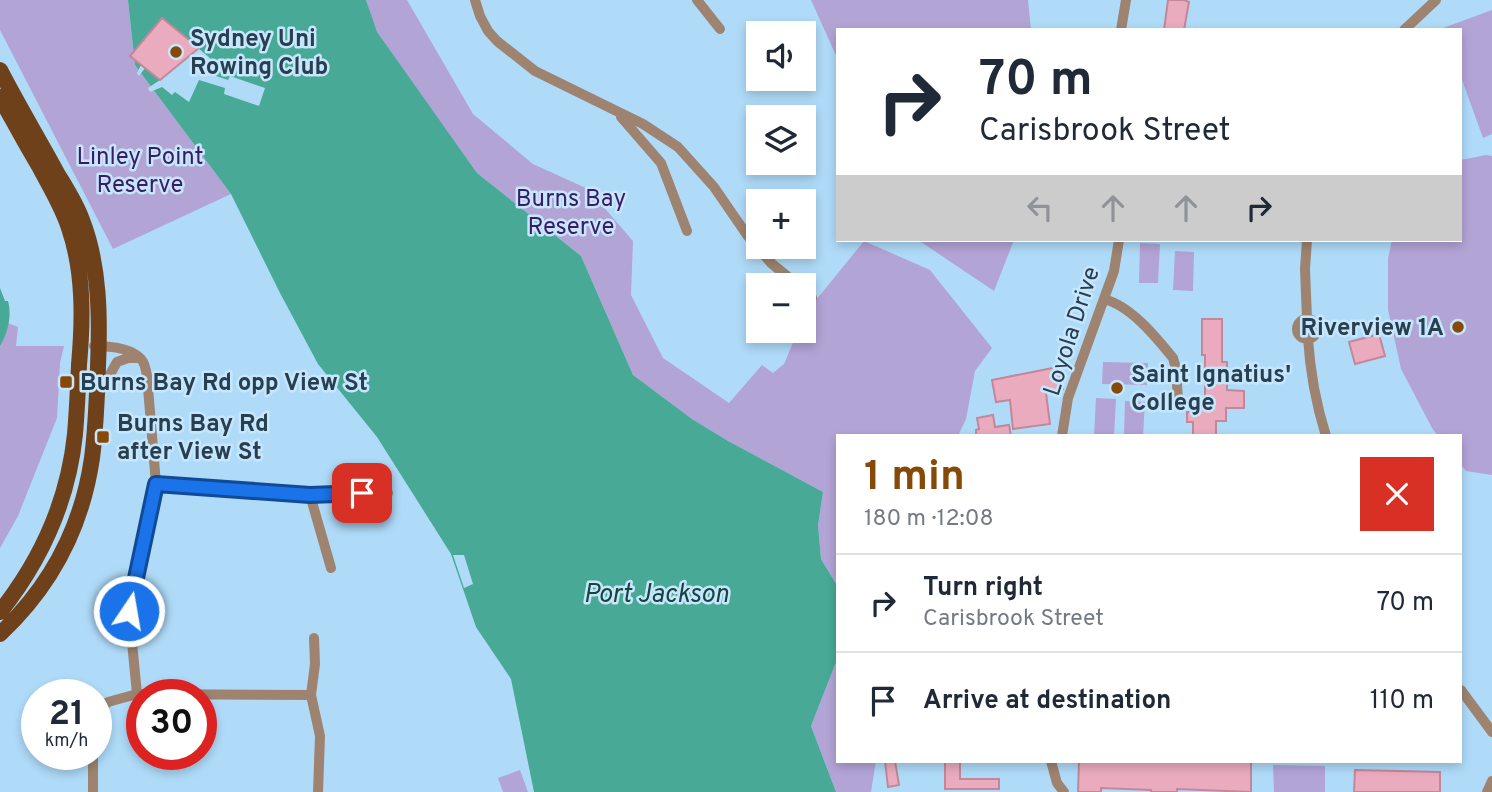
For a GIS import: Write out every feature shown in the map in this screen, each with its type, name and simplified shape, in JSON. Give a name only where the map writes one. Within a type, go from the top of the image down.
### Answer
[{"type":"main road","points":[[0,70],[83,221],[95,270],[100,346],[92,458],[88,480],[70,534],[46,582],[0,634]]},
{"type":"main road","points":[[0,97],[56,194],[70,230],[79,269],[81,302],[75,434],[62,500],[37,559],[0,612]]},
{"type":"street","points":[[475,0],[488,31],[535,71],[643,124],[678,147],[714,187],[747,235],[783,273]]},
{"type":"street","points":[[697,0],[720,29]]},
{"type":"street","points":[[1121,28],[1126,0]]},
{"type":"street","points":[[1406,28],[1436,0]]},
{"type":"street","points":[[617,112],[662,163],[687,231]]},
{"type":"street","name":"Loyola Drive","points":[[1062,434],[1068,398],[1114,271],[1119,242]]},
{"type":"street","points":[[1307,242],[1307,319],[1298,327],[1299,334],[1308,338],[1309,359],[1326,434]]},
{"type":"street","points":[[1104,299],[1114,302],[1131,314],[1173,358],[1178,400]]},
{"type":"street","points":[[81,346],[121,349],[143,361],[147,376],[156,484],[129,611],[136,679]]},
{"type":"street","points":[[96,399],[117,362],[140,358]]},
{"type":"street","points":[[156,484],[310,495],[388,493]]},
{"type":"street","points":[[310,495],[331,568]]},
{"type":"street","points":[[314,638],[315,664],[311,695],[320,736],[318,792]]},
{"type":"street","points":[[1462,691],[1492,732]]},
{"type":"street","points":[[217,694],[311,695]]},
{"type":"street","points":[[1052,763],[1057,783],[1064,792]]},
{"type":"street","points":[[93,770],[93,792]]},
{"type":"street","points":[[1487,792],[1492,781]]},
{"type":"green space","name":"Linley Point Reserve","points":[[0,0],[128,0],[135,65],[231,194],[113,249],[0,30]]},
{"type":"green space","name":"Burns Bay Reserve","points":[[366,0],[407,0],[473,114],[533,164],[588,189],[633,241],[631,295],[663,358],[729,403],[762,365],[773,373],[784,364],[793,343],[816,343],[816,300],[863,242],[930,270],[992,348],[975,371],[966,419],[959,434],[836,434],[836,584],[821,559],[818,525],[823,492],[692,419],[633,375],[581,256],[477,173],[376,32]]},
{"type":"green space","points":[[811,0],[1028,0],[1031,28],[836,28],[836,56]]},
{"type":"green space","points":[[1492,10],[1492,134],[1483,138],[1462,80],[1462,28],[1443,28]]},
{"type":"green space","name":"Riverview 1A","points":[[1492,156],[1492,475],[1466,471],[1462,466],[1462,434],[1436,434],[1432,428],[1401,369],[1388,310],[1388,258],[1392,242],[1462,242],[1462,160]]},
{"type":"green space","points":[[921,242],[1013,242],[994,291]]},
{"type":"green space","points":[[1140,243],[1160,244],[1158,283],[1139,283]]},
{"type":"green space","points":[[1175,251],[1194,252],[1193,291],[1173,290]]},
{"type":"green space","points":[[0,320],[18,327],[16,346],[64,346],[60,363],[57,418],[18,516],[0,548]]},
{"type":"green space","points":[[1103,362],[1148,363],[1147,385],[1102,384]]},
{"type":"green space","points":[[1096,398],[1116,399],[1114,434],[1094,434]]},
{"type":"green space","points":[[1125,401],[1145,402],[1143,434],[1124,434]]},
{"type":"green space","points":[[836,662],[836,763],[876,763],[871,792],[836,792],[811,726]]},
{"type":"green space","points":[[1273,765],[1325,766],[1325,792],[1274,792]]},
{"type":"green space","points":[[520,770],[528,792],[503,792],[498,778]]},
{"type":"water","name":"Port Jackson","points":[[128,0],[366,0],[377,32],[477,173],[581,256],[633,375],[692,419],[823,492],[818,525],[821,559],[836,584],[836,662],[811,726],[836,792],[534,792],[511,679],[476,627],[451,554],[377,437],[318,364],[231,194],[135,65]]},
{"type":"water","points":[[0,288],[5,301],[8,301],[10,313],[0,346]]},
{"type":"pier","points":[[162,18],[210,58],[204,72],[228,80],[230,76],[265,88],[259,106],[224,94],[225,88],[199,80],[189,102],[175,92],[172,95],[162,87],[150,92],[148,88],[160,80],[145,68],[139,76],[137,73],[141,65],[130,56]]},
{"type":"pier","points":[[453,555],[464,555],[473,584],[464,588]]},
{"type":"building","points":[[1168,0],[1189,2],[1184,28],[1164,28]]},
{"type":"building","name":"Sydney Uni Rowing Club","points":[[162,18],[199,48],[160,80],[130,56]]},
{"type":"building","points":[[1202,319],[1222,319],[1222,362],[1227,362],[1227,390],[1244,391],[1244,408],[1226,408],[1226,421],[1216,421],[1216,434],[1193,434],[1193,422],[1187,422],[1187,412],[1195,412],[1195,404],[1205,404],[1205,355],[1202,355]]},
{"type":"building","points":[[1379,334],[1385,356],[1355,364],[1349,342]]},
{"type":"building","points":[[1058,367],[1063,389],[1046,393],[1050,424],[1013,429],[1010,400],[996,402],[992,380]]},
{"type":"building","points":[[993,415],[995,427],[1009,425],[1011,434],[976,434],[979,429],[977,418]]},
{"type":"building","points":[[885,763],[895,763],[899,785],[888,787]]},
{"type":"building","points":[[945,763],[960,763],[960,779],[999,779],[999,789],[945,789]]},
{"type":"building","points":[[1079,763],[1251,763],[1251,792],[1177,789],[1177,792],[1151,792],[1101,788],[1101,792],[1078,792]]},
{"type":"building","points":[[1355,770],[1440,772],[1440,792],[1354,792]]},
{"type":"place","name":"Sydney Uni Rowing Club","points":[[176,52]]},
{"type":"place","name":"Riverview 1A","points":[[1458,327]]},
{"type":"place","name":"Burns Bay Rd opp View St","points":[[66,382]]},
{"type":"place","name":"Saint Ignatius' College","points":[[1117,388]]},
{"type":"place","name":"Burns Bay Rd after View St","points":[[103,437]]},
{"type":"route","points":[[129,611],[156,484],[310,495],[362,493]]}]
